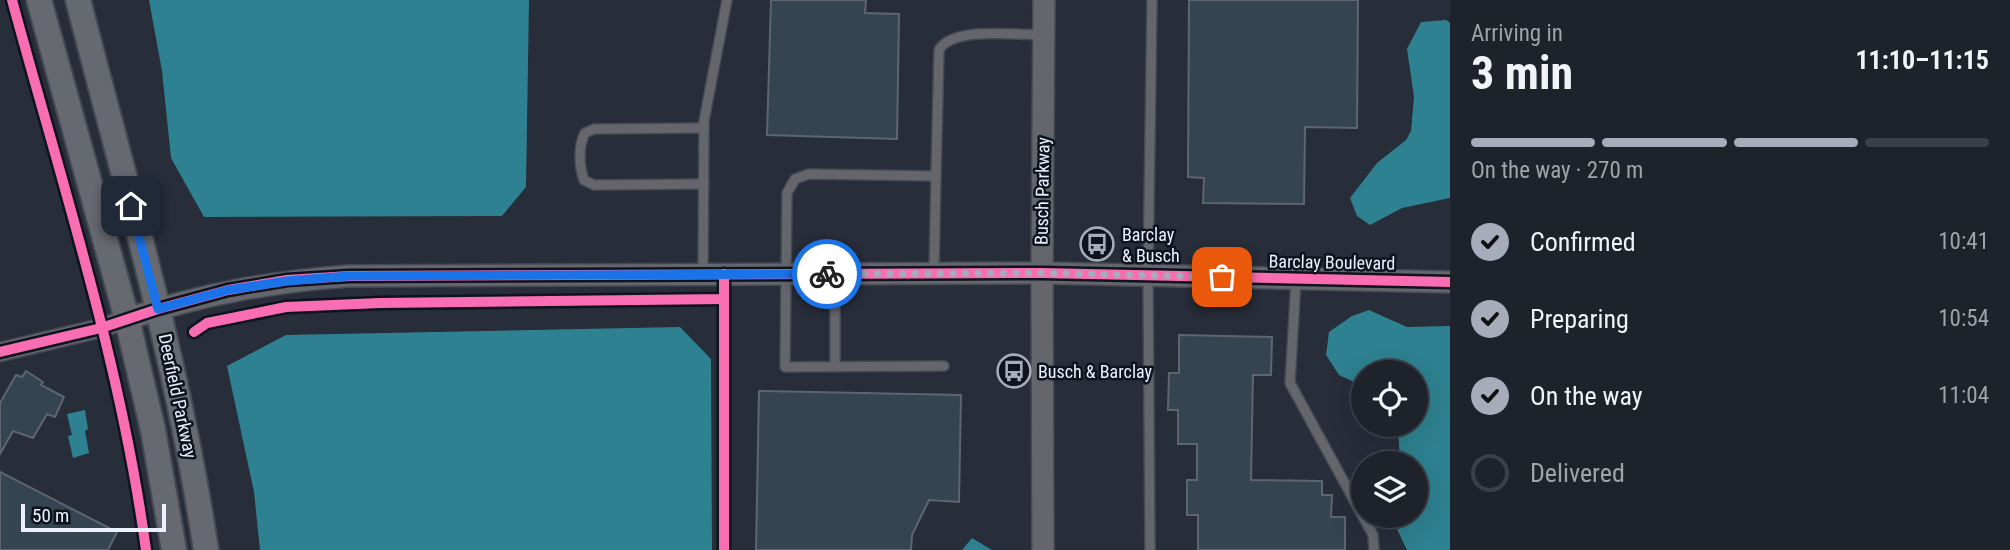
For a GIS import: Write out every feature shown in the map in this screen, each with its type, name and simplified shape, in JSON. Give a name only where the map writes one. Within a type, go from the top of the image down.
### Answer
[{"type":"main road","name":"Deerfield Parkway","points":[[40,0],[127,319],[153,430],[174,550]]},
{"type":"main road","name":"Deerfield Parkway","points":[[78,0],[158,309],[193,464],[205,550]]},
{"type":"street","name":"Busch Parkway","points":[[1043,550],[1044,0]]},
{"type":"street","name":"Barclay Boulevard","points":[[127,319],[228,290],[287,281],[349,276],[1042,273],[1450,282]]},
{"type":"street","points":[[0,352],[101,328],[127,319]]},
{"type":"lane","points":[[703,275],[704,128],[727,0]]},
{"type":"lane","points":[[1150,550],[1148,275],[1152,0]]},
{"type":"lane","points":[[934,274],[939,50],[943,42],[962,35],[1044,35]]},
{"type":"lane","points":[[704,128],[594,129],[585,133],[581,141],[580,171],[584,180],[594,185],[704,184]]},
{"type":"lane","points":[[936,176],[809,174],[795,180],[787,193],[785,366],[944,366]]},
{"type":"lane","points":[[835,274],[835,366]]},
{"type":"lane","points":[[1296,279],[1290,383],[1373,535],[1374,550]]},
{"type":"water","points":[[149,0],[529,0],[526,187],[502,216],[204,217],[171,158],[162,71]]},
{"type":"water","points":[[1446,20],[1450,23],[1450,198],[1402,208],[1370,225],[1357,216],[1350,198],[1377,163],[1406,140],[1411,131],[1414,97],[1407,49],[1421,22]]},
{"type":"water","points":[[1369,310],[1407,327],[1450,326],[1450,550],[1407,550],[1396,528],[1428,528],[1428,451],[1399,451],[1399,437],[1428,437],[1428,360],[1351,360],[1351,380],[1339,375],[1326,355],[1329,332],[1352,316]]},
{"type":"water","points":[[680,327],[711,359],[712,550],[260,550],[254,492],[227,366],[286,335]]},
{"type":"water","points":[[85,410],[89,453],[73,458],[68,436],[72,435],[67,414]]},
{"type":"water","points":[[972,538],[992,550],[962,550]]},
{"type":"building","points":[[771,0],[866,0],[865,13],[899,14],[897,139],[767,135]]},
{"type":"building","points":[[1189,0],[1358,0],[1357,128],[1305,127],[1304,204],[1203,203],[1204,178],[1188,177]]},
{"type":"building","points":[[1179,335],[1272,337],[1271,375],[1253,375],[1251,480],[1322,481],[1322,495],[1332,495],[1331,517],[1345,517],[1345,550],[1198,550],[1198,515],[1187,515],[1187,480],[1197,480],[1197,444],[1178,444],[1178,410],[1168,410],[1169,373],[1179,373]]},
{"type":"building","points":[[26,371],[43,382],[41,385],[64,397],[55,417],[47,414],[33,438],[13,431],[0,454],[0,403],[16,375],[22,377]]},
{"type":"building","points":[[759,391],[961,395],[959,502],[929,500],[912,535],[911,550],[756,550]]},
{"type":"building","points":[[0,472],[117,532],[108,550],[0,550]]},
{"type":"cycle path","points":[[12,0],[106,342],[135,480],[146,550]]},
{"type":"cycle path","points":[[0,352],[101,328],[228,290],[287,280],[349,276],[1042,273],[1450,282]]},
{"type":"cycle path","points":[[194,332],[207,323],[286,307],[380,303],[724,299],[724,274]]},
{"type":"cycle path","points":[[724,299],[724,550]]},
{"type":"way so far","points":[[827,274],[1042,273],[1222,277]]},
{"type":"place","name":"Barclay & Busch","points":[[1097,244]]},
{"type":"place","name":"Busch & Barclay","points":[[1014,371]]},
{"type":"route","points":[[131,206],[158,309],[228,290],[287,281],[349,276],[827,274]]}]
